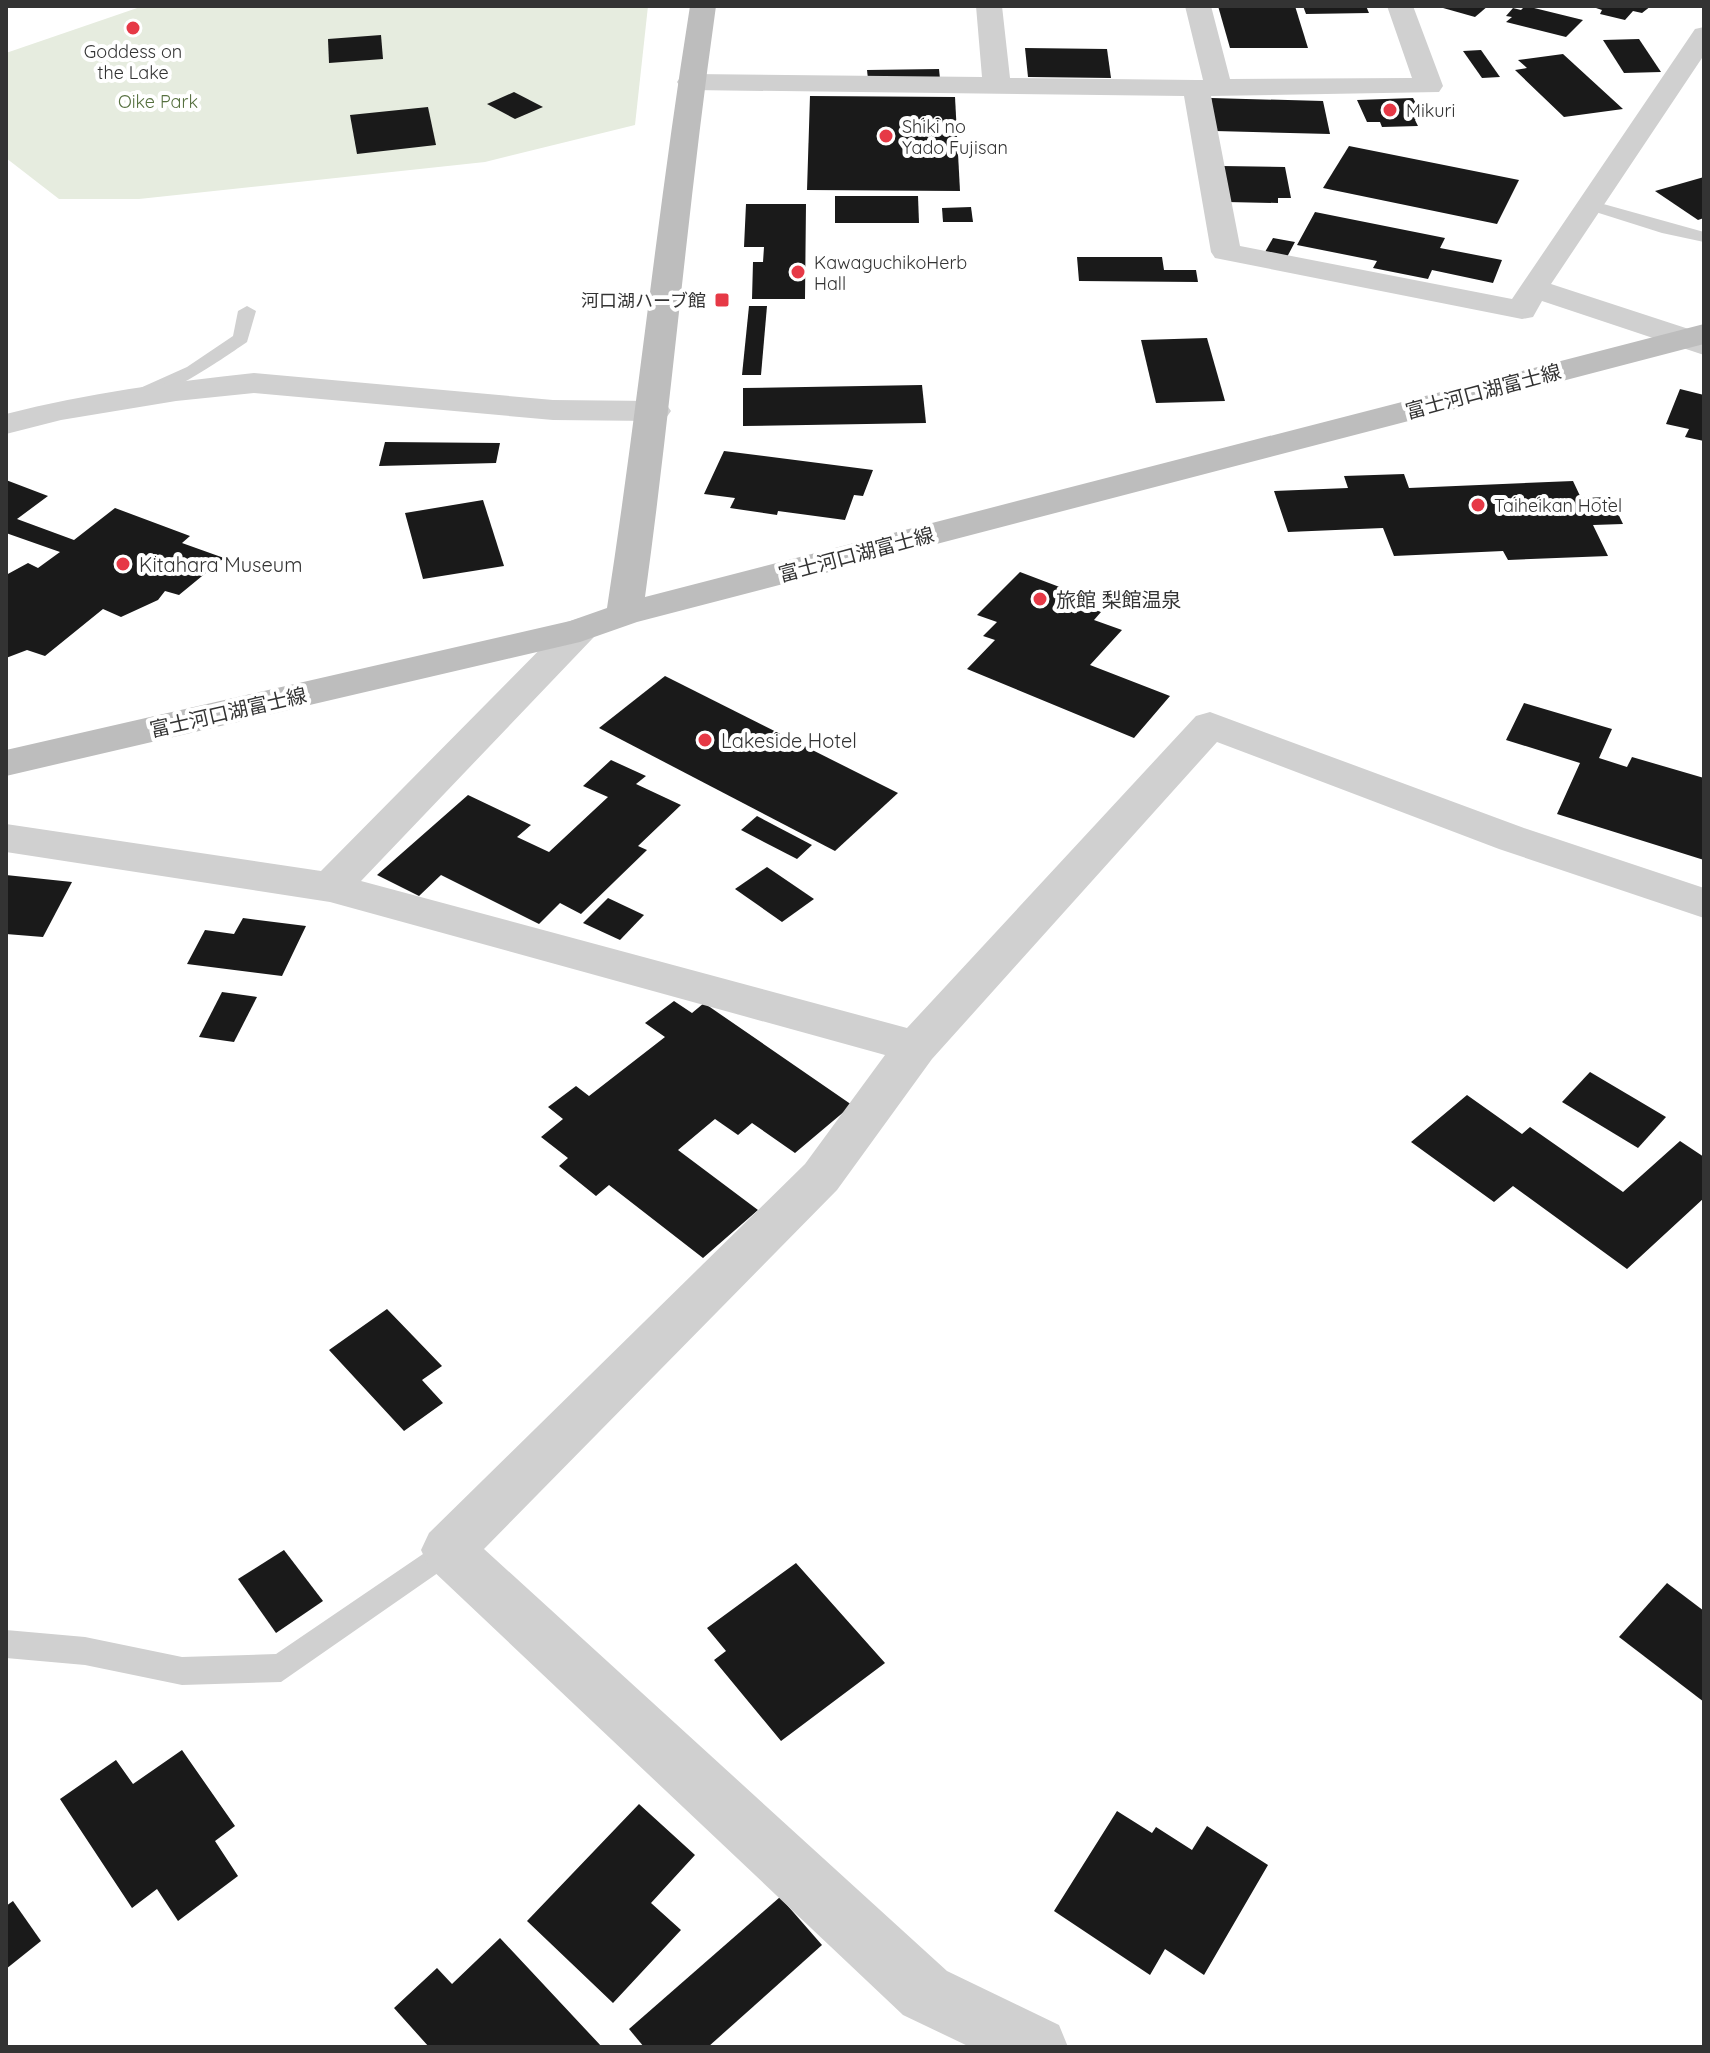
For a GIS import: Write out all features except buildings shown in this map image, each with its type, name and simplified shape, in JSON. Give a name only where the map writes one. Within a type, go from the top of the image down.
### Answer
[{"type":"main road","points":[[624,614],[654,411],[691,82],[703,6]]},
{"type":"main road","name":"富士河口湖富士線","points":[[6,763],[580,630],[624,614],[1697,339]]},
{"type":"street","points":[[989,6],[997,86]]},
{"type":"street","points":[[1198,6],[1226,252],[1522,310],[1533,288],[1704,35]]},
{"type":"street","points":[[691,82],[1208,88],[1429,86],[1400,6]]},
{"type":"street","points":[[1533,288],[1697,339]]},
{"type":"street","points":[[6,424],[60,410],[254,383],[553,410],[654,411]]},
{"type":"street","points":[[330,887],[580,630]]},
{"type":"street","points":[[1037,2047],[925,1993],[448,1550],[821,1177],[916,1047],[1210,725],[1513,839],[1704,903]]},
{"type":"street","points":[[6,838],[330,887],[916,1047]]},
{"type":"lane","points":[[1589,205],[1668,230],[1704,237]]},
{"type":"lane","points":[[134,398],[193,371],[241,338],[247,311]]},
{"type":"lane","points":[[6,1644],[85,1651],[182,1671],[281,1668],[448,1550]]},
{"type":"green space","name":"Oike Park","points":[[143,6],[648,6],[635,125],[485,162],[139,199],[59,199],[6,158],[6,53]]},
{"type":"place","name":"Goddess on the Lake","points":[[133,28]]},
{"type":"place","name":"Mikuri","points":[[1390,110]]},
{"type":"place","name":"Shiki no Yado Fujisan","points":[[886,136]]},
{"type":"place","name":"KawaguchikoHerb Hall","points":[[798,272]]},
{"type":"place","name":"河口湖ハーブ館","points":[[722,300]]},
{"type":"place","name":"Taiheikan Hotel","points":[[1478,505]]},
{"type":"place","name":"Kitahara Museum","points":[[123,564]]},
{"type":"place","name":"旅館 梨館温泉","points":[[1040,599]]},
{"type":"place","name":"Lakeside Hotel","points":[[705,740]]}]
